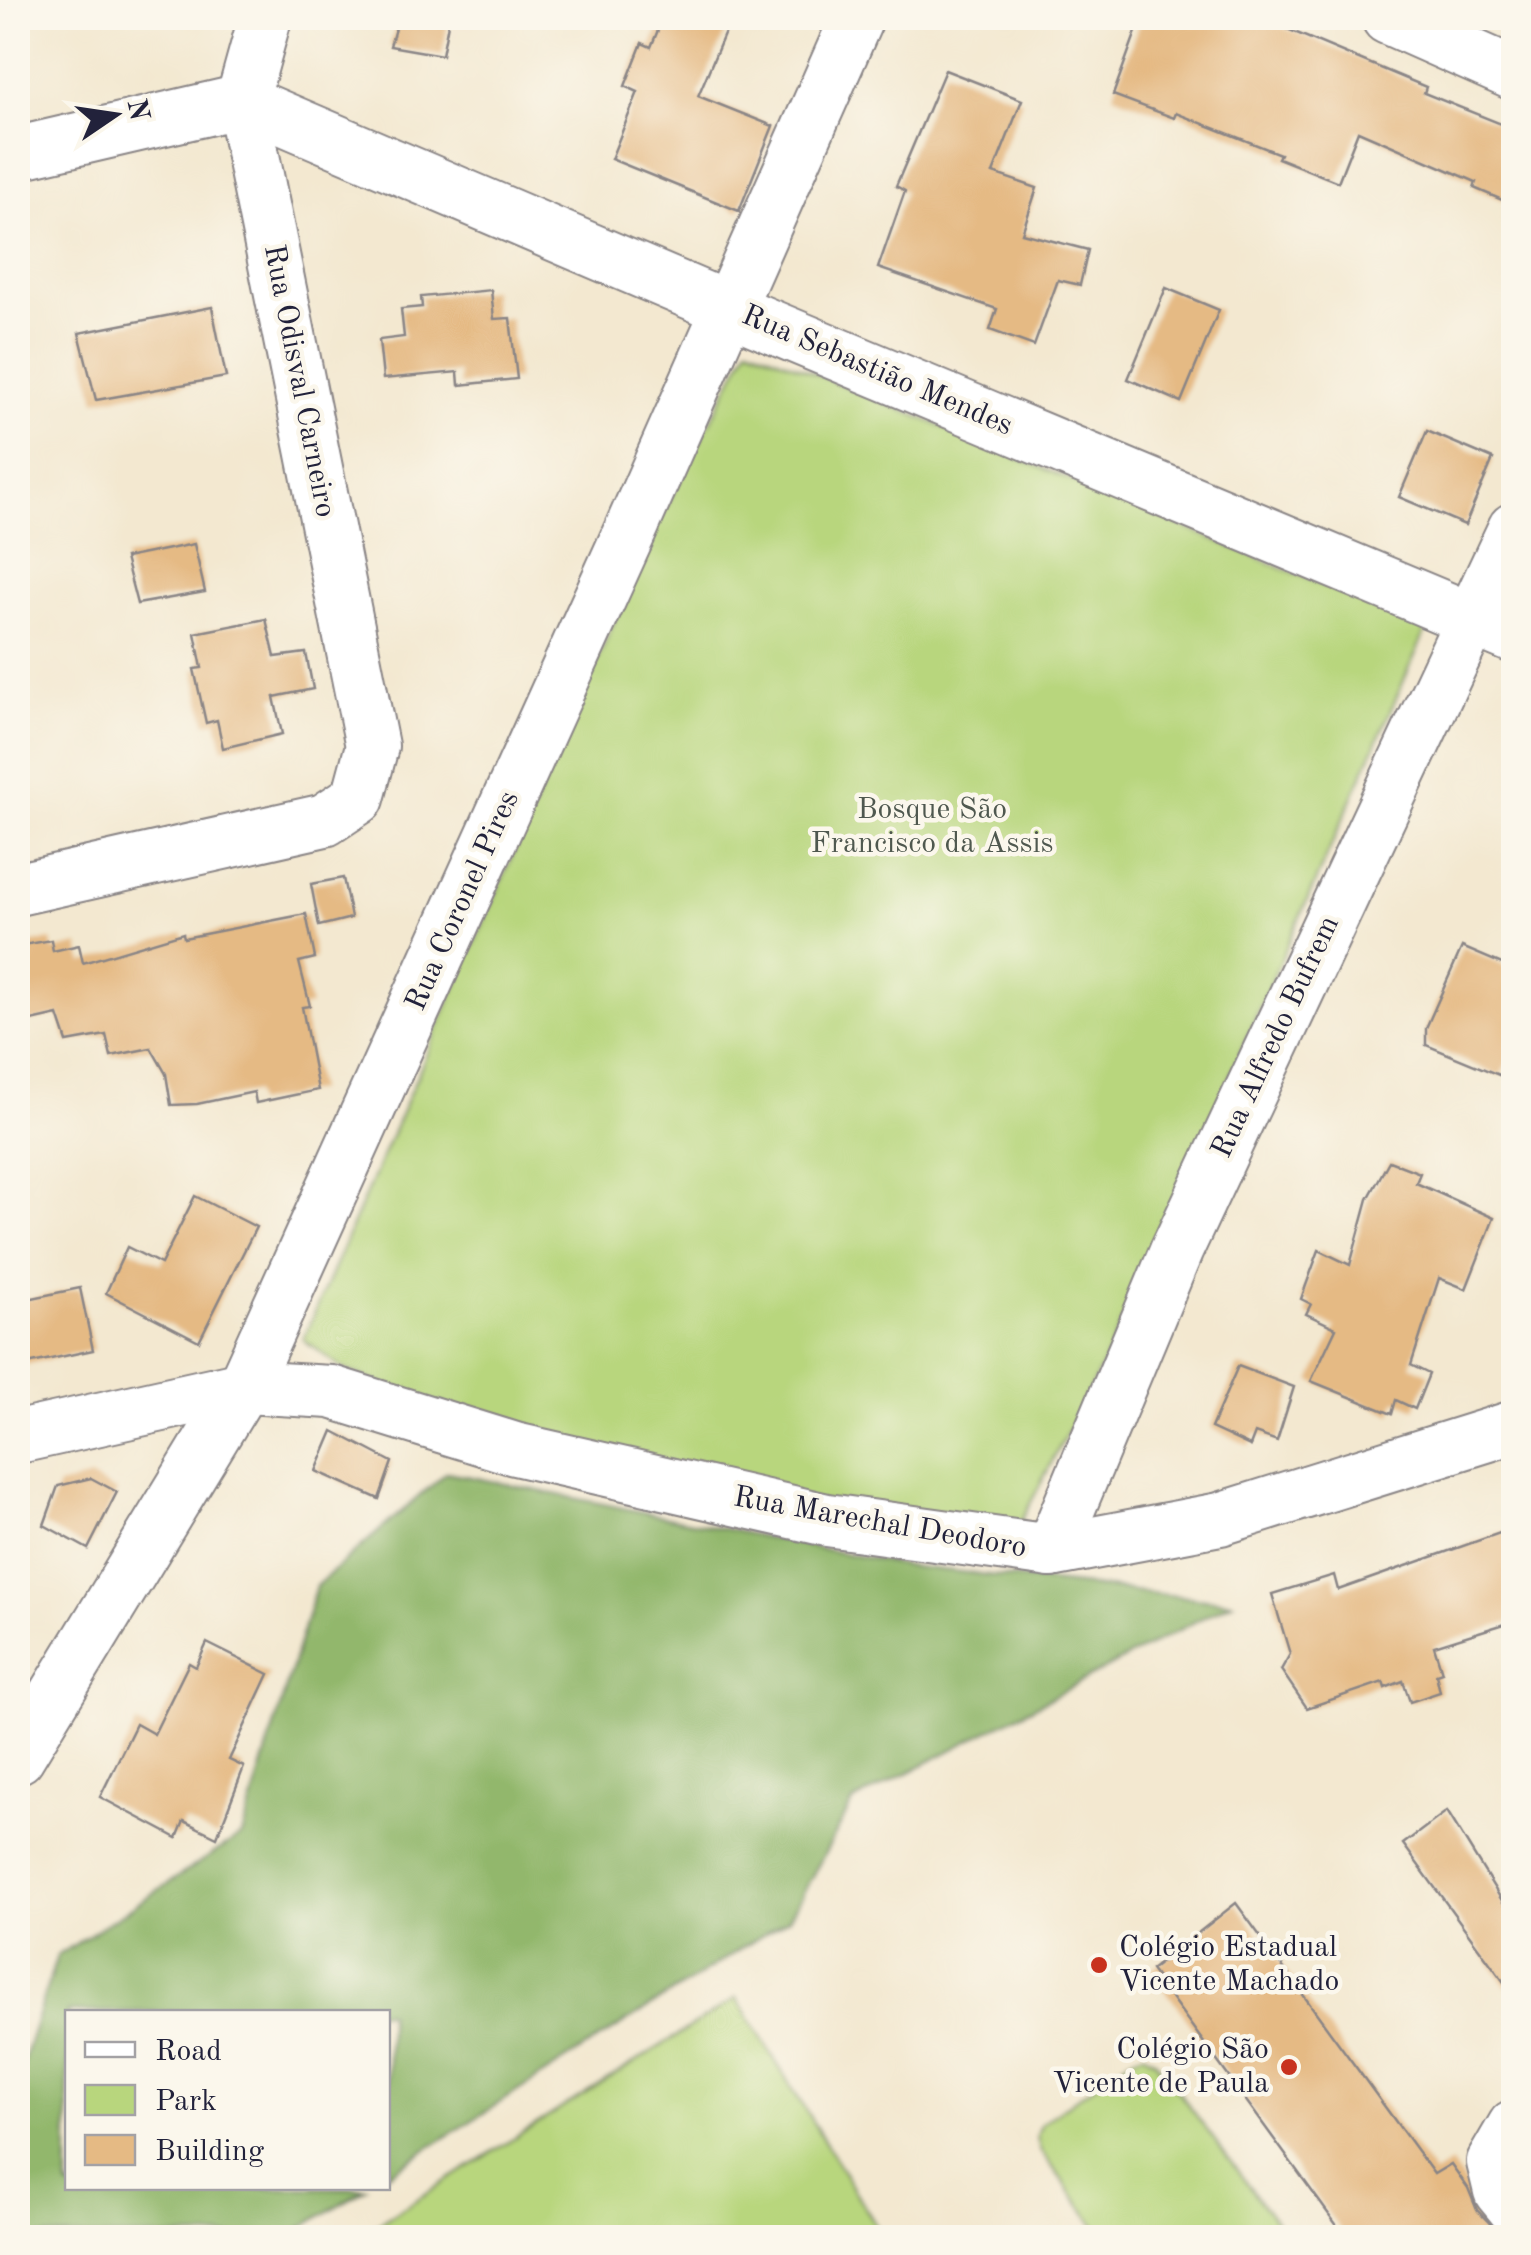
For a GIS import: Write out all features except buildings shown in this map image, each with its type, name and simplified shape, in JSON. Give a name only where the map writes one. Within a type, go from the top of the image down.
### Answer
[{"type":"street","name":"Rua Odisval Carneiro","points":[[18,889],[325,820],[358,798],[372,746],[242,100],[265,18]]},
{"type":"street","name":"Rua Coronel Pires","points":[[18,1756],[244,1387],[856,18]]},
{"type":"street","points":[[1388,18],[1514,74]]},
{"type":"street","points":[[18,153],[242,100]]},
{"type":"street","name":"Rua Sebastião Mendes","points":[[242,100],[727,308],[1493,628]]},
{"type":"street","name":"Rua Alfredo Bufrem","points":[[1051,1551],[1177,1249],[1493,628],[1514,529]]},
{"type":"street","name":"Rua Marechal Deodoro","points":[[18,1437],[244,1387],[331,1392],[515,1449],[828,1520],[1051,1551],[1220,1519],[1514,1427]]},
{"type":"street","points":[[1514,2126],[1494,2162],[1500,2191],[1514,2208]]},
{"type":"green space","name":"Bosque São Francisco da Assis","points":[[749,346],[1427,628],[1104,1362],[1019,1525],[832,1507],[517,1438],[343,1369],[303,1339],[652,534]]},
{"type":"green space","points":[[447,1472],[907,1566],[1232,1602],[853,1802],[789,1918],[390,2173],[390,2010],[65,2010],[65,2190],[363,2190],[287,2237],[18,2237],[18,2077],[57,1956],[242,1835],[316,1586]]},
{"type":"green space","points":[[737,1998],[883,2237],[357,2237]]},
{"type":"green space","points":[[1143,2053],[1155,2060],[1277,2224],[1282,2237],[1104,2237],[1040,2150],[1037,2136],[1041,2124]]},
{"type":"place","name":"Colégio Estadual Vicente Machado","points":[[1099,1965]]},
{"type":"place","name":"Colégio São Vicente de Paula","points":[[1289,2067]]}]
